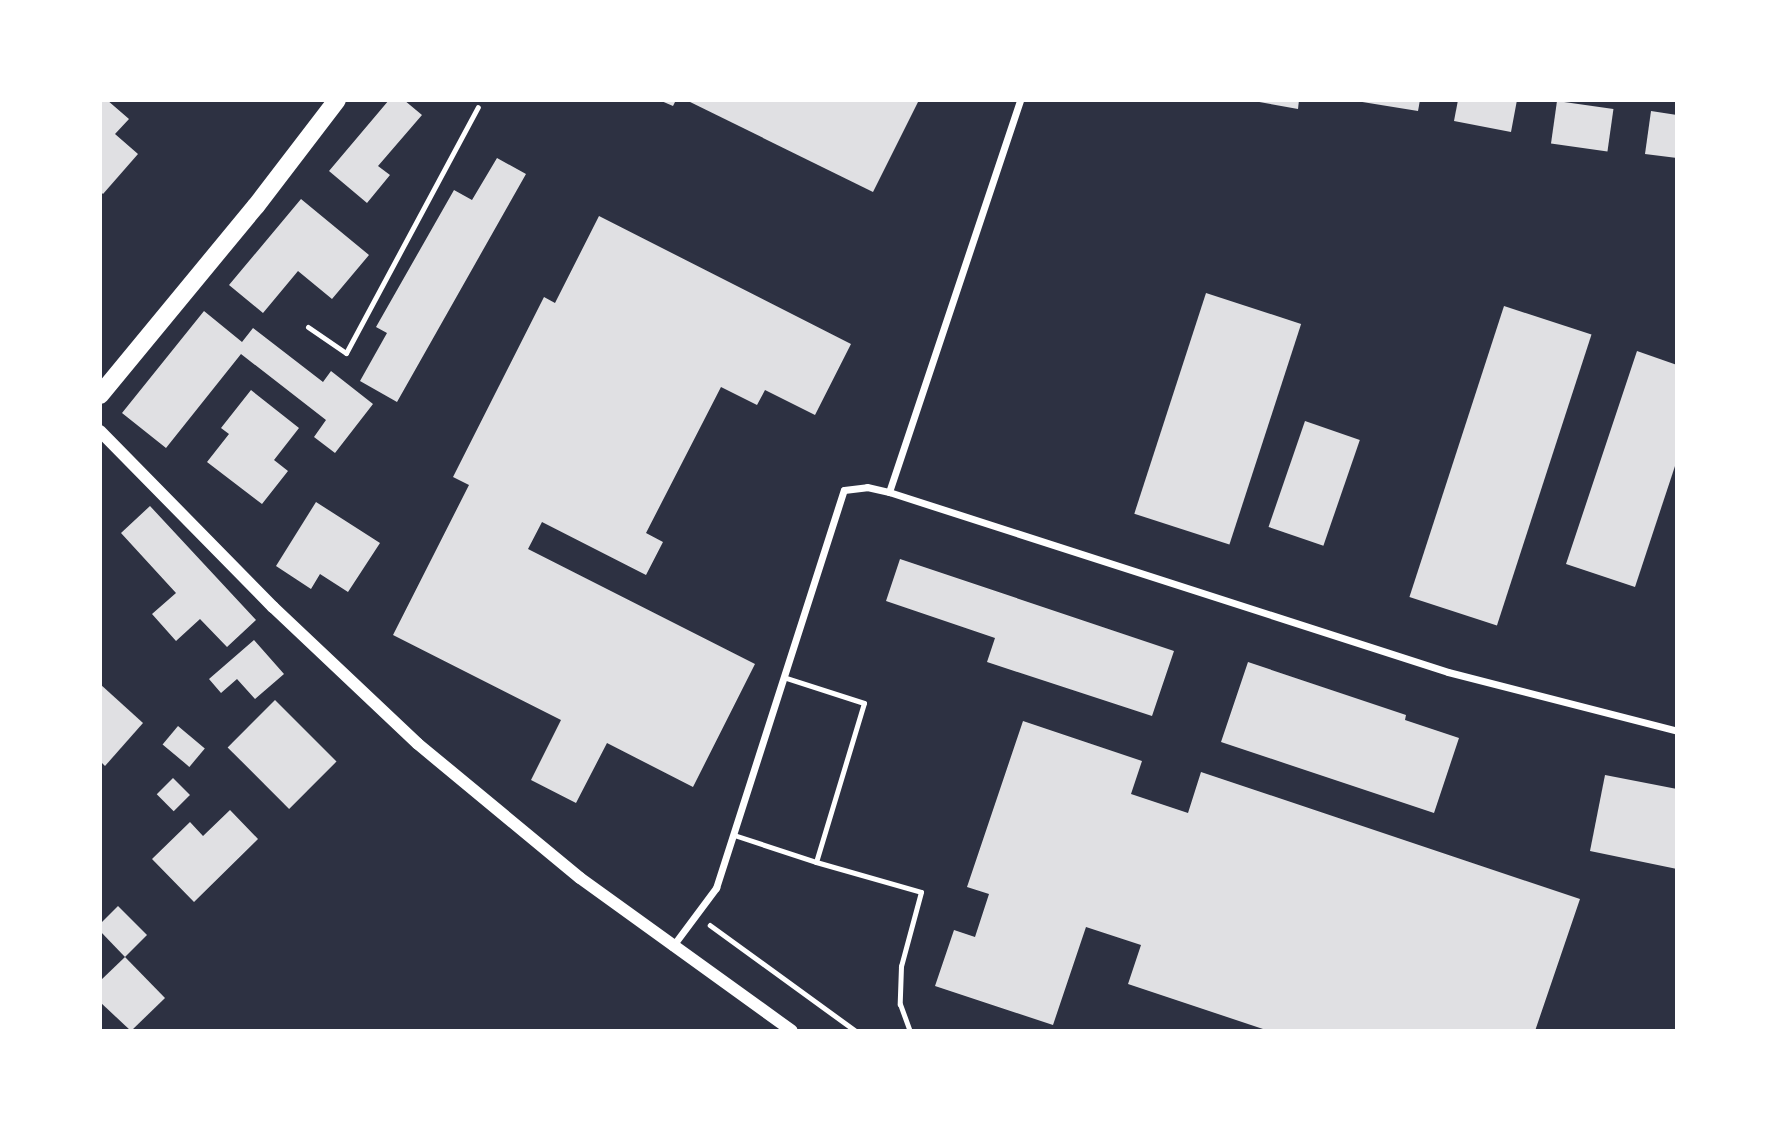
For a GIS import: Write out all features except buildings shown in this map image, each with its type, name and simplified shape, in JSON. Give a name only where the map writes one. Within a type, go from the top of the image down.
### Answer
[{"type":"main road","points":[[100,395],[256,206],[337,100]]},
{"type":"street","points":[[889,492],[1020,100]]},
{"type":"street","points":[[100,431],[360,692],[470,788],[580,878],[672,947],[792,1031]]},
{"type":"street","points":[[672,947],[716,888],[845,490],[867,487],[889,492],[1448,672],[1677,731]]},
{"type":"lane","points":[[308,327],[346,353],[478,107]]},
{"type":"lane","points":[[786,678],[864,703],[816,862]]},
{"type":"lane","points":[[734,835],[921,892],[901,966],[900,1004],[910,1031]]},
{"type":"path","points":[[696,915],[856,1031]]}]
